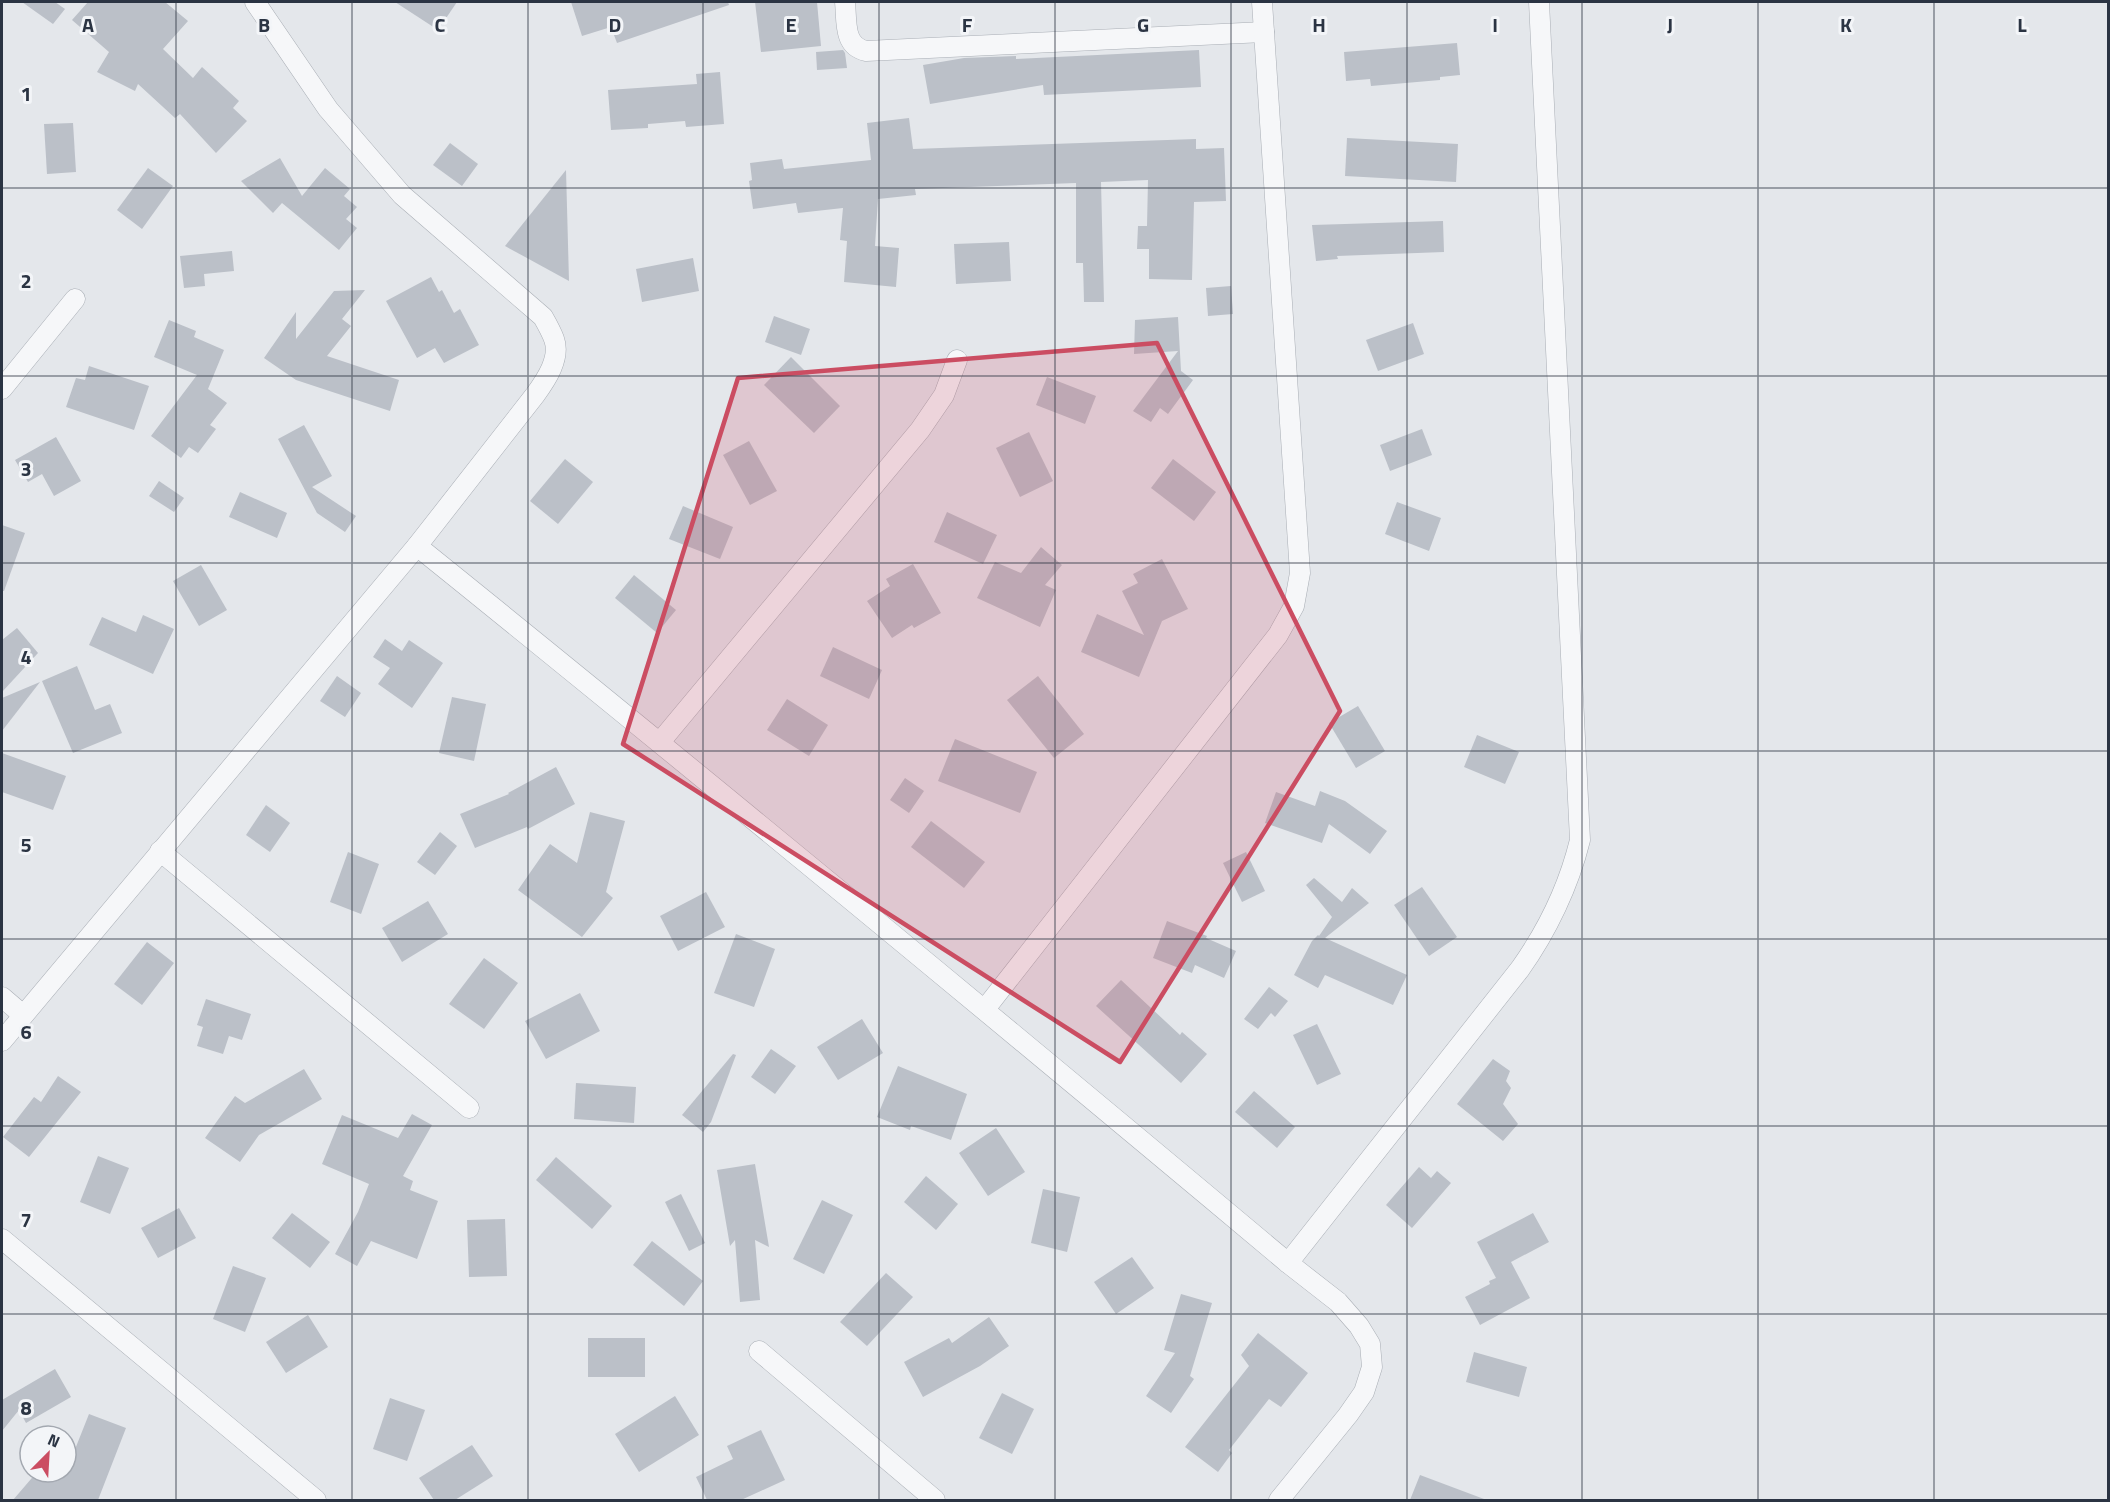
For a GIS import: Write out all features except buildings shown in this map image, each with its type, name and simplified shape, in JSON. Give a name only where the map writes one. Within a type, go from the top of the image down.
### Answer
[{"type":"street","points":[[2,1041],[417,546],[536,395],[554,362],[555,341],[543,317],[402,195],[328,109],[255,2]]},
{"type":"street","points":[[845,2],[848,36],[851,43],[858,49],[866,51],[1264,32]]},
{"type":"street","points":[[985,1009],[1278,635],[1294,606],[1300,573],[1262,2]]},
{"type":"street","points":[[1288,1263],[1539,942],[1575,862],[1581,840],[1539,2]]},
{"type":"street","points":[[2,388],[75,299]]},
{"type":"street","points":[[660,742],[920,430],[944,395],[957,360]]},
{"type":"street","points":[[417,546],[660,742],[1338,1302],[1359,1326],[1370,1344],[1372,1367],[1364,1392],[1348,1415],[1279,1500]]},
{"type":"street","points":[[160,851],[469,1108]]},
{"type":"street","points":[[2,997],[23,1015]]},
{"type":"street","points":[[2,1239],[316,1500]]},
{"type":"street","points":[[759,1352],[935,1500]]},
{"type":"highlighted area","points":[[1157,343],[1340,711],[1120,1062],[623,744],[738,378]]}]
